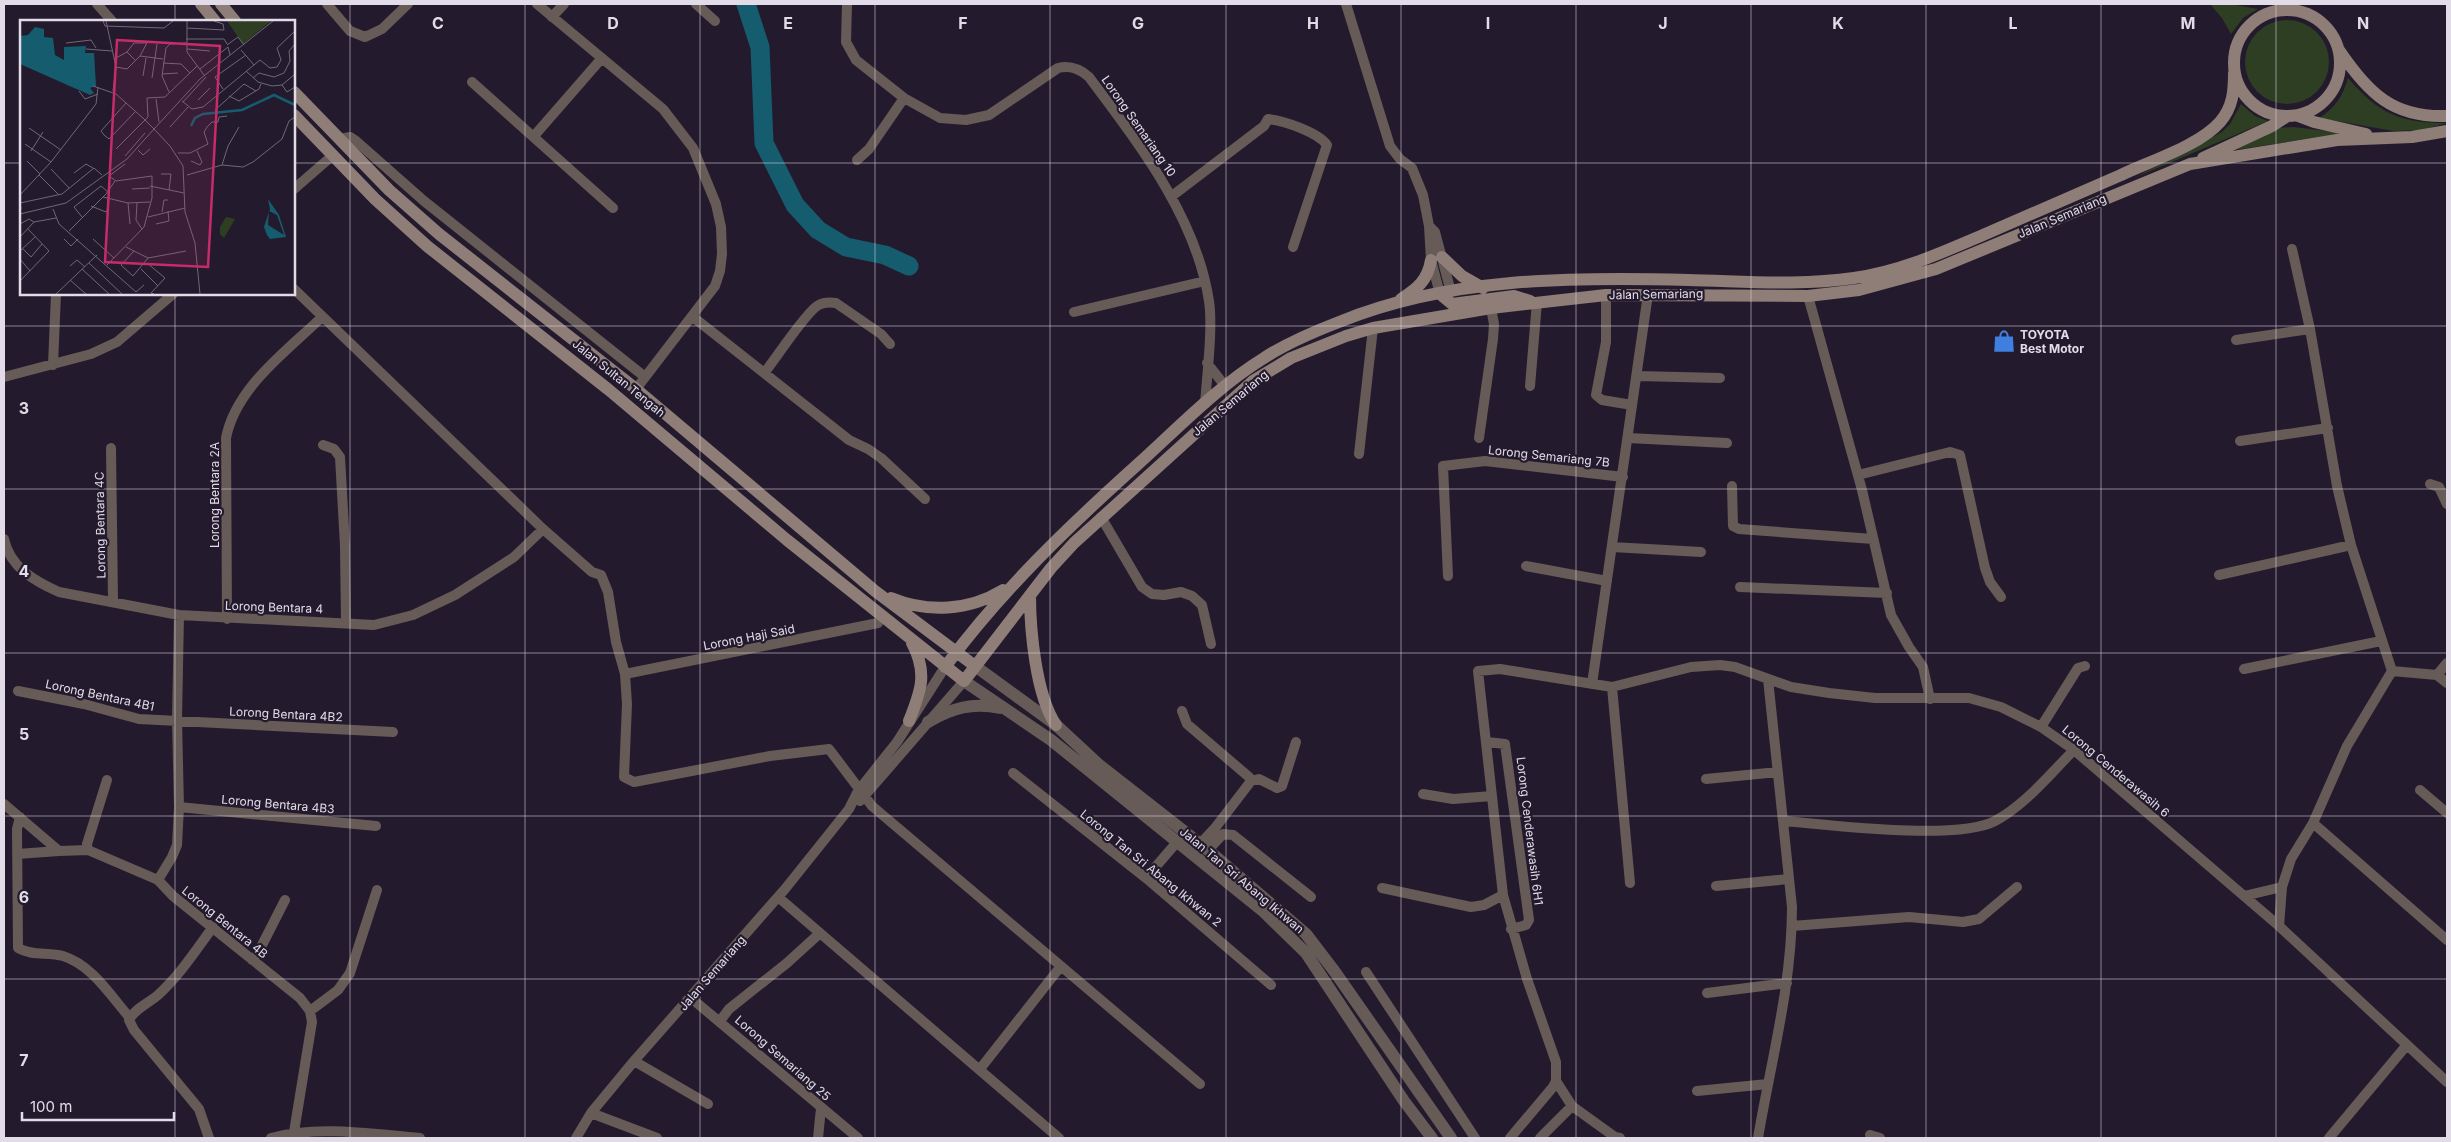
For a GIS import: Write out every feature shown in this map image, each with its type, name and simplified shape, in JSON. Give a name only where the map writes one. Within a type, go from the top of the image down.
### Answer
[{"type":"main road","points":[[201,4],[214,20]]},
{"type":"main road","points":[[221,4],[234,20]]},
{"type":"main road","points":[[2381,138],[2292,116],[2267,112],[2255,106],[2242,91],[2234,72],[2234,56],[2238,41],[2246,27],[2258,17],[2272,10],[2292,10],[2316,17],[2334,37],[2339,50],[2354,72],[2383,100],[2415,115],[2447,116]]},
{"type":"main road","points":[[2190,164],[2320,104],[2331,93],[2337,80],[2340,65],[2339,50]]},
{"type":"main road","name":"Jalan Semariang","points":[[945,667],[1012,584],[1115,485],[1227,384],[1264,357],[1287,345],[1341,321],[1394,303],[1482,288],[1565,278],[1823,281],[1883,273],[1938,254],[2065,200],[2200,138],[2219,123],[2231,106],[2234,72]]},
{"type":"main road","name":"Jalan Sultan Tengah","points":[[295,93],[389,190],[439,234],[636,390],[875,591],[975,666]]},
{"type":"main road","name":"Jalan Sultan Tengah","points":[[295,115],[332,156],[427,246],[610,390],[787,540],[964,681]]},
{"type":"main road","name":"Jalan Semariang","points":[[964,681],[1051,568],[1101,517],[1253,381],[1272,368],[1319,345],[1373,328],[1535,302],[1606,295],[1808,296],[1859,290],[1936,269],[2190,164],[2336,140],[2412,137],[2447,131]]},
{"type":"main road","points":[[1394,303],[1418,288],[1437,258],[1482,288]]},
{"type":"main road","points":[[1445,293],[1452,304],[1514,296],[1535,302]]},
{"type":"main road","points":[[875,591],[917,607],[940,608],[979,602],[1012,584]]},
{"type":"main road","points":[[1030,595],[1030,618],[1041,688],[1048,715],[1056,725]]},
{"type":"main road","points":[[908,636],[919,656],[922,669],[922,684],[910,721]]},
{"type":"street","points":[[97,4],[111,20]]},
{"type":"street","points":[[327,4],[350,31],[365,37],[382,29],[408,4]]},
{"type":"street","points":[[538,4],[663,109],[678,125],[693,148],[716,204],[721,227],[720,271],[715,286],[636,390]]},
{"type":"street","points":[[552,17],[564,4]]},
{"type":"street","points":[[696,4],[716,21]]},
{"type":"street","name":"Lorong Semariang 10","points":[[847,4],[844,30],[850,53],[864,68],[904,98],[940,118],[953,121],[979,118],[1001,108],[1058,68],[1073,67],[1089,77],[1172,196],[1205,281],[1209,303],[1206,404]]},
{"type":"street","points":[[1346,4],[1390,146],[1400,159],[1412,168],[1423,196],[1445,293]]},
{"type":"street","points":[[534,136],[602,58]]},
{"type":"street","points":[[472,82],[613,208]]},
{"type":"street","points":[[857,160],[874,143],[904,98]]},
{"type":"street","points":[[1172,196],[1264,126],[1268,119],[1293,126],[1320,138],[1327,145],[1293,247]]},
{"type":"street","points":[[340,139],[350,137],[356,141],[424,201],[645,377]]},
{"type":"street","points":[[295,188],[332,156]]},
{"type":"street","points":[[2279,926],[2282,887],[2291,859],[2313,823],[2347,746],[2392,671],[2351,545],[2337,486],[2310,329],[2292,249]]},
{"type":"street","points":[[1074,312],[1205,281]]},
{"type":"street","points":[[295,290],[543,529],[592,572],[601,575],[608,592],[616,642],[624,674],[627,704],[624,777],[629,781],[652,779],[824,748],[834,754],[872,806],[1200,1084]]},
{"type":"street","points":[[1592,684],[1648,294]]},
{"type":"street","points":[[53,366],[56,295]]},
{"type":"street","points":[[4,377],[53,366],[91,354],[117,342],[172,295]]},
{"type":"street","points":[[1606,295],[1606,342],[1596,395],[1602,400],[1632,405]]},
{"type":"street","points":[[1808,296],[1858,475],[1891,615],[1908,647],[1923,667],[1930,699]]},
{"type":"street","points":[[765,372],[809,314],[821,304],[829,302],[836,303],[881,334],[890,344]]},
{"type":"street","points":[[1530,386],[1535,302]]},
{"type":"street","points":[[1479,438],[1493,339],[1494,324],[1491,308]]},
{"type":"street","points":[[693,316],[849,440],[881,458],[925,499]]},
{"type":"street","name":"Lorong Bentara 2A","points":[[227,619],[226,438],[229,422],[241,401],[259,378],[322,317]]},
{"type":"street","points":[[1359,454],[1373,328]]},
{"type":"street","points":[[2236,340],[2310,329]]},
{"type":"street","points":[[1207,363],[1222,382],[1227,384]]},
{"type":"street","points":[[1637,376],[1720,378]]},
{"type":"street","points":[[2240,441],[2328,428]]},
{"type":"street","points":[[1628,438],[1727,443]]},
{"type":"street","points":[[323,446],[334,449],[340,458],[345,546],[346,622]]},
{"type":"street","name":"Lorong Bentara 4C","points":[[112,448],[113,602]]},
{"type":"street","points":[[1858,475],[1950,452],[1960,455],[1990,582],[2001,597]]},
{"type":"street","name":"Lorong Semariang 7B","points":[[1448,576],[1443,466],[1484,461],[1623,477]]},
{"type":"street","points":[[2430,484],[2439,487],[2447,504]]},
{"type":"street","points":[[1732,486],[1732,520],[1733,526],[1739,529],[1873,539]]},
{"type":"street","points":[[1101,517],[1142,587],[1152,594],[1164,595],[1181,592],[1192,596],[1202,605],[1211,644]]},
{"type":"street","name":"Lorong Bentara 4","points":[[4,539],[6,551],[21,569],[40,584],[59,592],[179,615],[227,619],[346,622],[374,625],[393,622],[434,606],[494,572],[531,543],[543,529]]},
{"type":"street","points":[[2219,575],[2351,545]]},
{"type":"street","points":[[1612,547],[1701,552]]},
{"type":"street","points":[[1526,566],[1607,581]]},
{"type":"street","points":[[1740,587],[1886,594]]},
{"type":"street","points":[[17,854],[88,850],[158,880],[172,857],[176,845],[179,807],[176,720],[179,615]]},
{"type":"street","name":"Lorong Haji Said","points":[[624,674],[878,623]]},
{"type":"street","points":[[2244,669],[2382,640]]},
{"type":"street","points":[[2437,674],[2447,663]]},
{"type":"street","name":"Lorong Cenderawasih 6","points":[[1487,742],[1478,671],[1500,669],[1612,687],[1706,665],[1735,667],[1791,687],[1829,693],[1875,698],[1969,698],[2001,707],[2041,727],[2074,750],[2279,926],[2406,1046],[2447,1082]]},
{"type":"street","points":[[975,666],[1056,725],[1096,769]]},
{"type":"street","points":[[2041,727],[2078,668],[2085,666]]},
{"type":"street","points":[[862,794],[898,742],[945,667]]},
{"type":"street","points":[[2392,671],[2437,674],[2447,683]]},
{"type":"street","points":[[1758,1138],[1787,983],[1792,926],[1784,821],[1768,679]]},
{"type":"street","points":[[862,794],[964,681],[1096,769]]},
{"type":"street","points":[[1612,687],[1630,882]]},
{"type":"street","name":"Lorong Bentara 4B1","points":[[18,690],[84,704],[139,719],[176,720]]},
{"type":"street","points":[[928,722],[955,708],[990,706],[1008,710]]},
{"type":"street","points":[[1182,711],[1187,724],[1249,777],[1251,781]]},
{"type":"street","name":"Lorong Bentara 4B2","points":[[176,720],[393,732]]},
{"type":"street","points":[[1204,847],[1251,781],[1259,779],[1277,788],[1282,786],[1296,742]]},
{"type":"street","points":[[1487,742],[1503,895],[1511,929],[1556,1062],[1556,1081],[1572,1106],[1615,1137],[1620,1138]]},
{"type":"street","name":"Lorong Cenderawasih 6H1","points":[[1487,742],[1505,744],[1511,777],[1529,920],[1526,925],[1511,929]]},
{"type":"street","points":[[1784,821],[1927,830],[1977,828],[1995,821],[2019,805],[2074,750]]},
{"type":"street","name":"Jalan Tan Sri Abang Ikhwan","points":[[1096,769],[1177,842],[1263,911],[1306,953],[1404,1101],[1432,1138]]},
{"type":"street","name":"Jalan Tan Sri Abang Ikhwan","points":[[1096,769],[1204,847],[1306,934],[1452,1138]]},
{"type":"street","points":[[1706,779],[1778,772]]},
{"type":"street","name":"Lorong Tan Sri Abang Ikhwan 2","points":[[1013,773],[1146,878],[1271,985]]},
{"type":"street","points":[[88,850],[87,844],[107,780]]},
{"type":"street","points":[[2420,790],[2447,813]]},
{"type":"street","name":"Jalan Semariang","points":[[576,1138],[591,1113],[634,1061],[778,897],[862,794]]},
{"type":"street","points":[[1423,794],[1453,799],[1492,796]]},
{"type":"street","points":[[4,804],[59,851]]},
{"type":"street","name":"Lorong Bentara 4B3","points":[[179,807],[376,826]]},
{"type":"street","points":[[20,817],[17,829],[18,948],[23,951],[60,955],[76,961],[86,968],[130,1018],[130,1023],[134,1030],[200,1109],[209,1138]]},
{"type":"street","points":[[2313,823],[2447,940]]},
{"type":"street","points":[[1204,847],[1224,834],[1233,836],[1311,897]]},
{"type":"street","points":[[1146,878],[1177,842]]},
{"type":"street","name":"Lorong Bentara 4B","points":[[158,880],[173,896],[300,998],[310,1011]]},
{"type":"street","points":[[1716,886],[1789,880]]},
{"type":"street","points":[[1792,926],[1909,916],[1964,922],[1979,919],[2017,887]]},
{"type":"street","points":[[2244,896],[2282,887]]},
{"type":"street","points":[[1382,888],[1471,907],[1484,906],[1503,895]]},
{"type":"street","points":[[294,1132],[312,1022],[310,1011],[338,990],[350,973],[377,890]]},
{"type":"street","points":[[778,897],[1060,1138]]},
{"type":"street","points":[[252,960],[257,955],[285,900]]},
{"type":"street","points":[[130,1018],[158,995],[179,973],[213,927]]},
{"type":"street","points":[[720,1021],[729,1009],[820,934]]},
{"type":"street","points":[[980,1069],[1061,966]]},
{"type":"street","points":[[1366,972],[1475,1138]]},
{"type":"street","points":[[1707,994],[1787,983]]},
{"type":"street","name":"Lorong Semariang 25","points":[[691,998],[852,1136]]},
{"type":"street","points":[[2329,1138],[2406,1046]]},
{"type":"street","points":[[634,1061],[708,1104]]},
{"type":"street","points":[[1510,1138],[1556,1081]]},
{"type":"street","points":[[1697,1091],[1768,1084]]},
{"type":"street","points":[[1540,1138],[1572,1106]]},
{"type":"street","points":[[818,1138],[821,1108]]},
{"type":"street","points":[[591,1113],[657,1138]]},
{"type":"street","points":[[271,1138],[294,1132],[353,1133],[420,1138]]},
{"type":"green space","points":[[2210,4],[2230,4],[2258,9],[2243,18],[2231,34],[2222,18]]},
{"type":"green space","points":[[2287,20],[2303,23],[2317,32],[2326,46],[2329,62],[2326,78],[2317,92],[2303,101],[2287,104],[2271,101],[2257,92],[2248,78],[2245,62],[2248,46],[2257,32],[2271,23]]},
{"type":"green space","points":[[2348,78],[2370,100],[2392,114],[2416,121],[2447,123],[2421,130],[2394,131],[2319,118],[2338,101]]},
{"type":"green space","points":[[2241,104],[2255,116],[2268,121],[2134,178],[2222,132],[2230,124]]},
{"type":"green space","points":[[2293,127],[2344,133],[2222,152],[2278,128]]},
{"type":"waterway","points":[[746,4],[760,47],[764,143],[795,205],[818,230],[846,247],[885,255],[909,266]]},
{"type":"place","name":"TOYOTA Best Motor","points":[[2004,341]]}]
